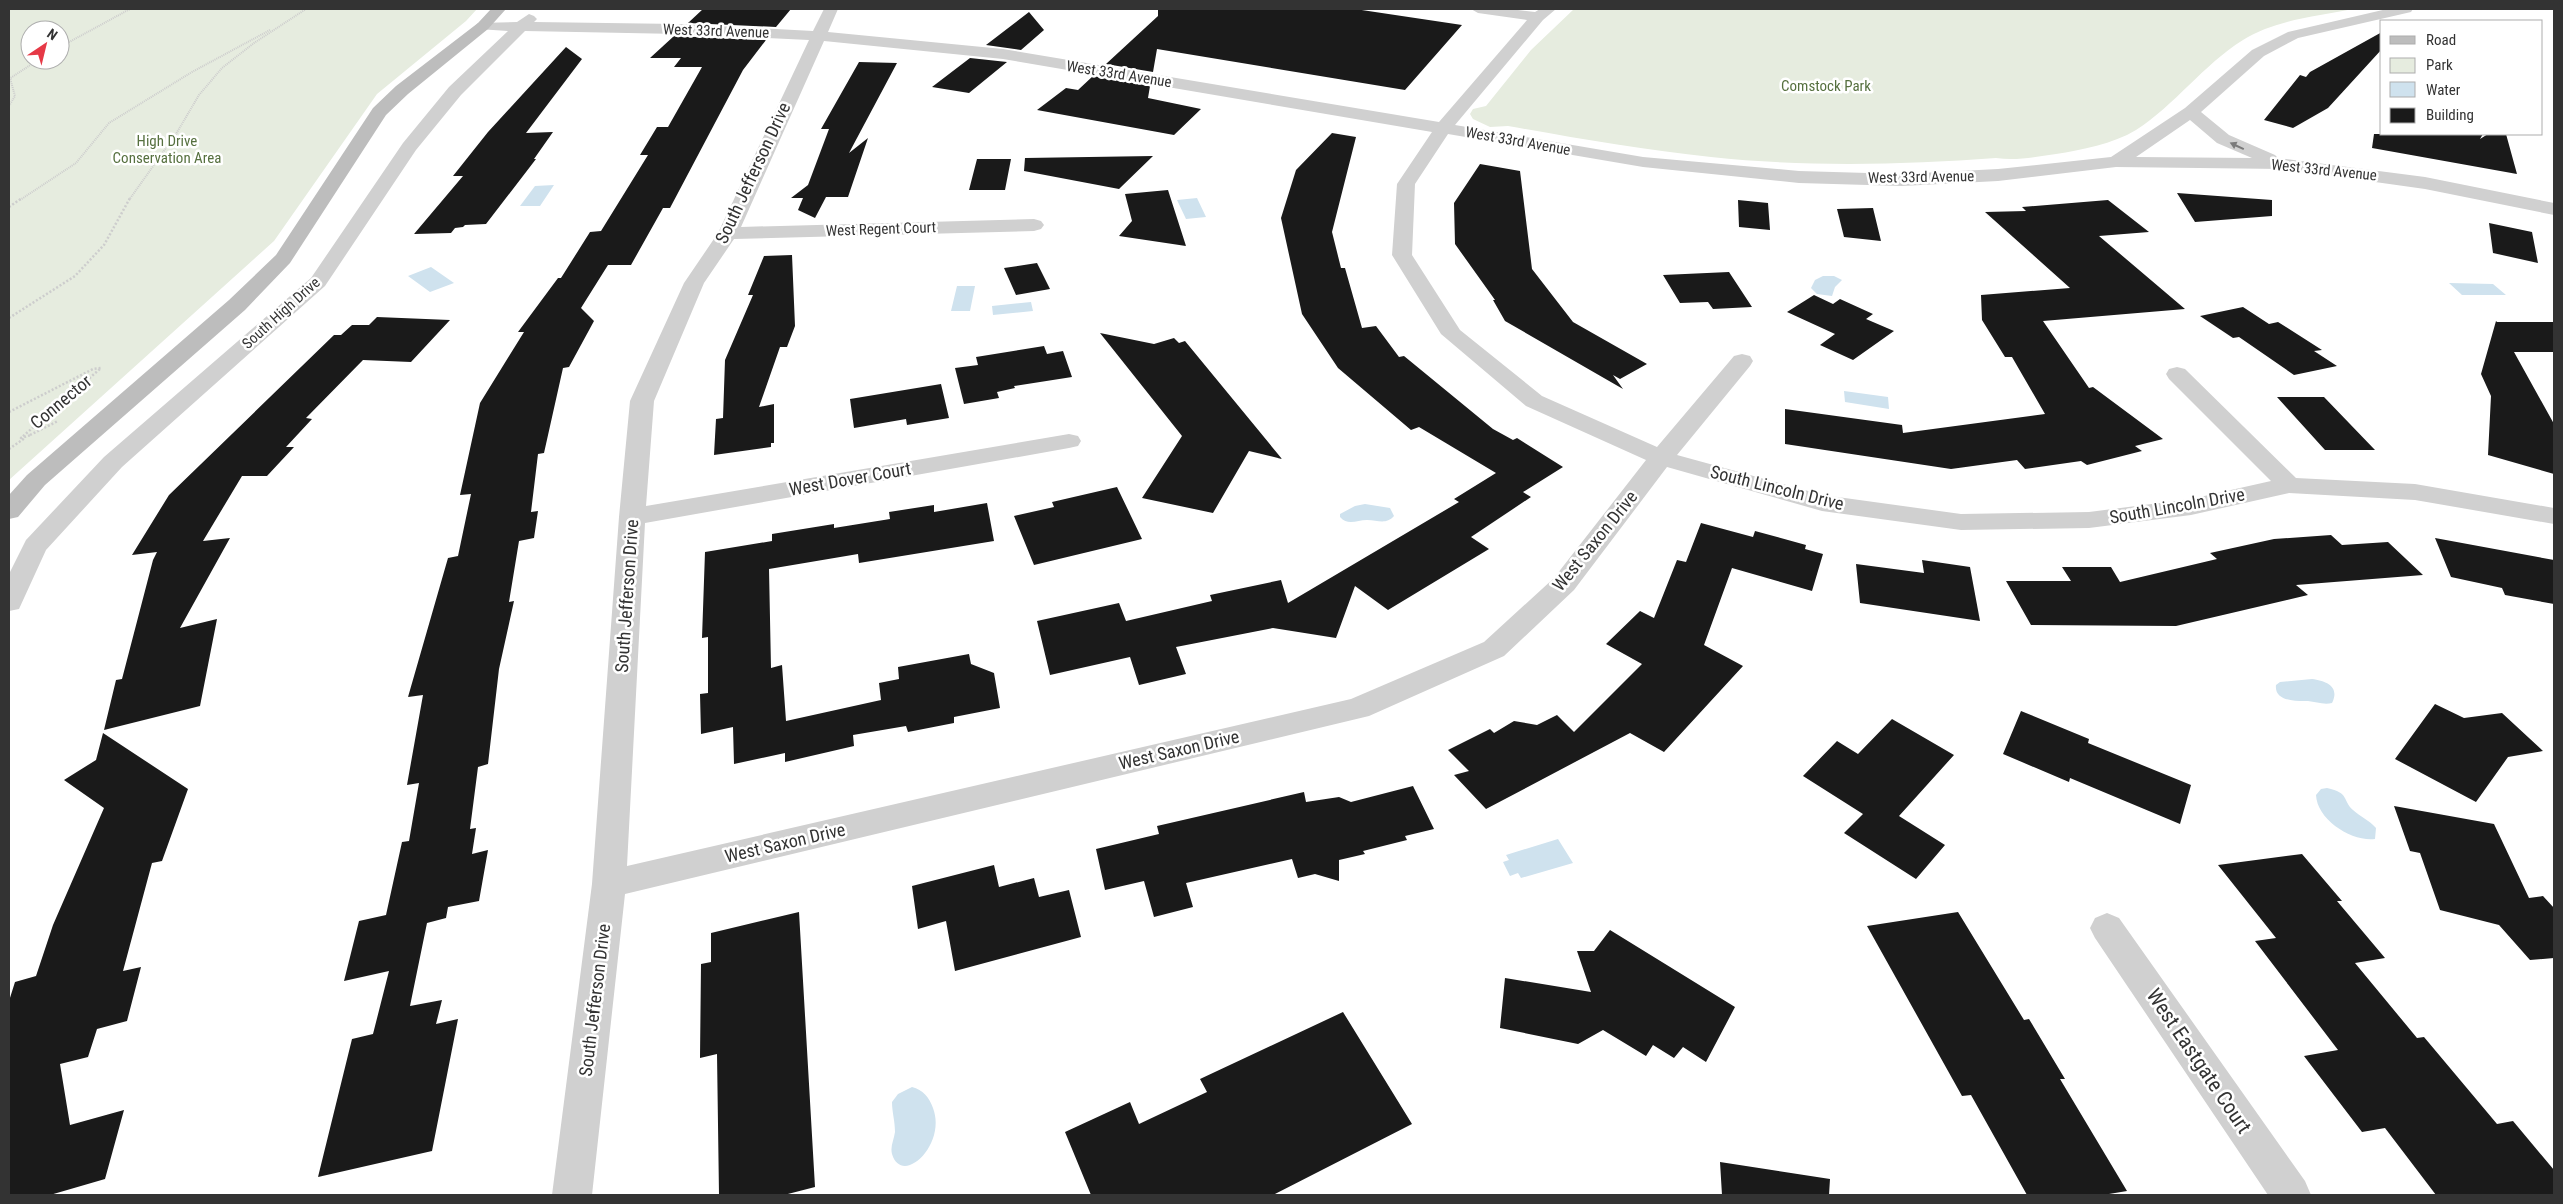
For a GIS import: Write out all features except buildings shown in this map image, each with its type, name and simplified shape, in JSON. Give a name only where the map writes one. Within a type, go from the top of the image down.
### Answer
[{"type":"main road","points":[[9,510],[36,480],[237,304],[282,259],[379,112],[402,90],[483,26],[499,9]]},
{"type":"street","name":"South High Drive","points":[[9,602],[35,546],[113,462],[318,282],[409,146],[455,91],[524,26],[538,9]]},
{"type":"street","name":"South Jefferson Drive","points":[[572,1195],[608,884],[632,517],[642,401],[694,283],[728,233],[831,9]]},
{"type":"street","points":[[1478,9],[1543,13]]},
{"type":"street","points":[[2116,162],[2185,116],[2252,56],[2292,35],[2406,9]]},
{"type":"street","name":"South Lincoln Drive","points":[[1543,13],[1443,128],[1406,184],[1402,255],[1452,334],[1534,401],[1661,458],[1822,503],[1961,522],[2089,520],[2190,506],[2289,485],[2415,492],[2554,516]]},
{"type":"street","name":"West 33rd Avenue","points":[[483,26],[817,36],[1003,54],[1643,162],[1799,177],[1902,180],[1998,175],[2116,162],[2282,164],[2425,183],[2554,209]]},
{"type":"street","points":[[2185,116],[2197,138],[2230,163]]},
{"type":"street","points":[[2185,116],[2223,139],[2282,164]]},
{"type":"street","name":"West Regent Court","points":[[728,233],[1034,225]]},
{"type":"street","name":"West Saxon Drive","points":[[608,884],[1358,708],[1494,649],[1564,584],[1661,458],[1742,361]]},
{"type":"street","points":[[2177,374],[2289,485]]},
{"type":"street","name":"West Dover Court","points":[[632,517],[1069,441]]},
{"type":"street","name":"West Eastgate Court","points":[[2108,928],[2291,1195]]},
{"type":"path","points":[[70,42],[130,9]]},
{"type":"path","points":[[9,318],[75,276],[98,252],[129,200],[176,134],[199,95],[222,68],[282,24],[306,9]]},
{"type":"path","points":[[9,207],[76,163],[109,123],[240,45],[282,24]]},
{"type":"path","points":[[9,106],[15,96],[9,78],[22,70]]},
{"type":"path","name":"Connector","points":[[9,412],[93,369],[101,368],[21,438],[31,435]]},
{"type":"green space","name":"High Drive Conservation Area","points":[[9,9],[477,9],[466,21],[377,94],[274,241],[9,480]]},
{"type":"green space","name":"Comstock Park","points":[[1574,9],[2353,9],[2282,23],[2255,33],[2215,61],[2150,120],[2127,135],[2097,146],[2076,151],[2011,159],[1817,164],[1686,154],[1508,126],[1490,127],[1473,119],[1470,114],[1473,109],[1486,106],[1531,50]]},
{"type":"water","points":[[554,185],[540,206],[520,206],[535,186]]},
{"type":"water","points":[[1197,198],[1206,217],[1186,219],[1177,200]]},
{"type":"water","points":[[431,267],[454,283],[430,292],[408,276]]},
{"type":"water","points":[[1823,276],[1834,276],[1842,280],[1835,287],[1832,296],[1817,294],[1811,288],[1815,280]]},
{"type":"water","points":[[2449,283],[2493,284],[2506,295],[2462,295]]},
{"type":"water","points":[[957,286],[975,286],[970,311],[951,311]]},
{"type":"water","points":[[1031,302],[1033,311],[993,315],[992,306]]},
{"type":"water","points":[[1844,391],[1888,397],[1889,409],[1845,402]]},
{"type":"water","points":[[1365,504],[1390,508],[1394,516],[1391,519],[1382,521],[1349,522],[1340,517],[1340,514],[1355,506]]},
{"type":"water","points":[[2312,679],[2323,681],[2331,686],[2334,693],[2332,703],[2323,704],[2282,698],[2276,691],[2276,685],[2280,682]]},
{"type":"water","points":[[2327,788],[2339,792],[2353,810],[2376,828],[2375,839],[2356,837],[2337,828],[2329,821],[2322,813],[2316,795],[2321,789]]},
{"type":"water","points":[[1558,839],[1573,863],[1521,878],[1518,873],[1510,876],[1503,862],[1509,860],[1506,855]]},
{"type":"water","points":[[912,1087],[922,1092],[930,1100],[936,1122],[929,1148],[913,1164],[905,1166],[897,1163],[892,1154],[895,1132],[892,1102],[898,1094]]}]
